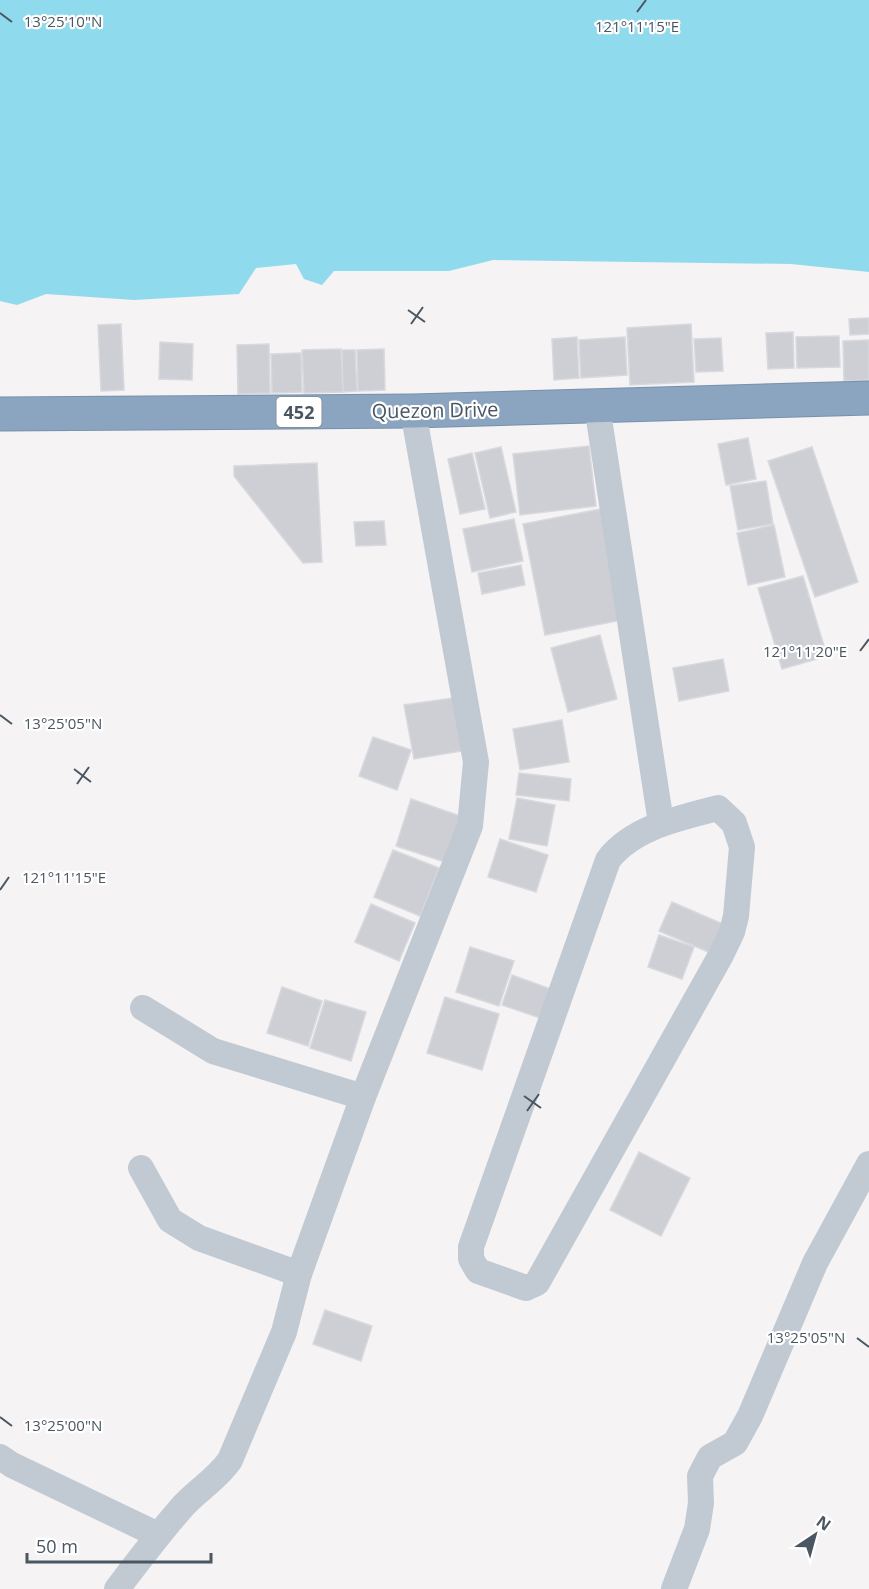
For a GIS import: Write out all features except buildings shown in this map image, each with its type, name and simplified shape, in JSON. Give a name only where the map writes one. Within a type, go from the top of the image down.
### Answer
[{"type":"highway","name":"Quezon Drive","points":[[0,414],[413,411],[869,398]]},
{"type":"street","points":[[597,406],[661,823]]},
{"type":"street","points":[[117,1589],[158,1534],[186,1503],[220,1474],[231,1460],[284,1332],[298,1274],[363,1097],[470,826],[476,762],[413,411]]},
{"type":"street","points":[[718,808],[734,823],[742,847],[736,916],[732,932],[537,1283],[526,1288],[511,1284],[478,1271],[471,1259],[471,1247],[608,860],[616,848],[661,823],[718,808]]},
{"type":"street","points":[[143,1008],[213,1051],[363,1097]]},
{"type":"street","points":[[674,1589],[697,1529],[702,1503],[700,1476],[710,1457],[735,1443],[750,1416],[815,1263],[869,1164]]},
{"type":"street","points":[[141,1168],[170,1220],[199,1238],[298,1274]]},
{"type":"street","points":[[0,1457],[12,1465],[158,1534]]},
{"type":"water","points":[[0,0],[869,0],[869,272],[791,264],[493,260],[449,271],[334,271],[322,285],[304,279],[296,264],[256,268],[239,294],[134,300],[46,294],[17,305],[0,301]]}]
